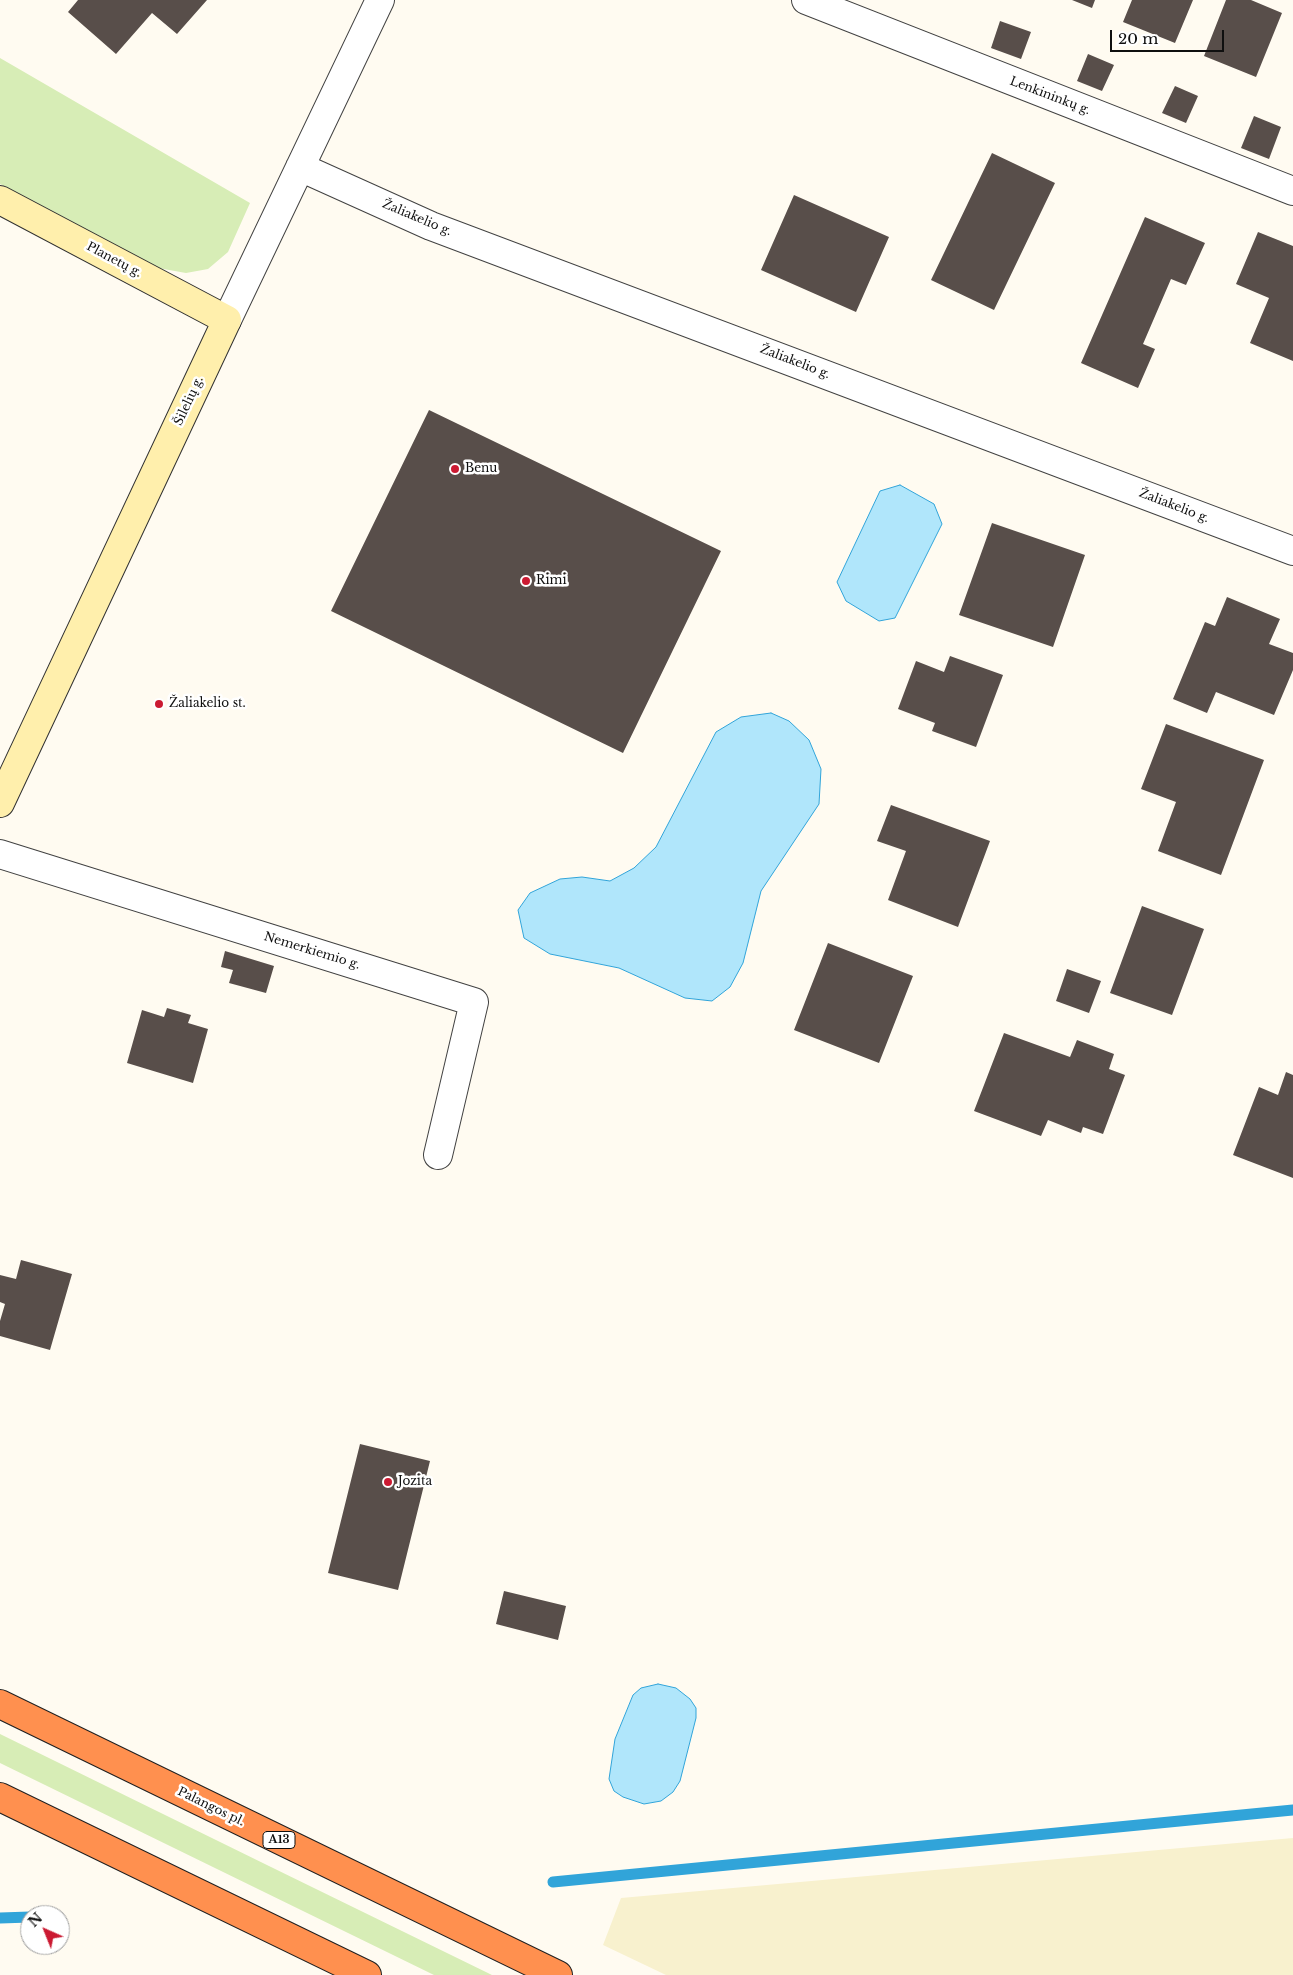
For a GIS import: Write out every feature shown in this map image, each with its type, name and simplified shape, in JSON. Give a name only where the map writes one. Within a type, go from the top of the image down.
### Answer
[{"type":"highway","name":"Palangos pl.","points":[[0,1704],[558,1975]]},
{"type":"highway","points":[[0,1797],[367,1975]]},
{"type":"main road","name":"Planetų g.","points":[[0,200],[228,320]]},
{"type":"main road","name":"Šilelių g.","points":[[0,803],[228,320]]},
{"type":"street","name":"Šilelių g.","points":[[228,320],[380,0]]},
{"type":"street","name":"Lenkininkų g.","points":[[806,0],[1293,191]]},
{"type":"street","name":"Žaliakelio g.","points":[[300,167],[431,226],[1293,551]]},
{"type":"street","name":"Nemerkiemio g.","points":[[0,854],[474,1002],[438,1155]]},
{"type":"shaded area","points":[[1293,1838],[1293,1975],[666,1975],[603,1945],[621,1898]]},
{"type":"green space","points":[[0,58],[250,203],[228,252],[208,269],[186,273],[158,268],[0,184]]},
{"type":"green space","points":[[0,1734],[492,1975],[434,1975],[0,1763]]},
{"type":"water","points":[[900,485],[934,504],[942,524],[895,618],[879,621],[846,601],[837,582],[880,491]]},
{"type":"water","points":[[771,713],[789,721],[809,740],[821,769],[819,804],[761,891],[743,963],[730,987],[712,1001],[685,998],[619,968],[550,954],[524,938],[518,910],[530,893],[560,879],[582,877],[610,881],[634,868],[656,847],[716,732],[741,717]]},
{"type":"water","points":[[658,1684],[676,1688],[690,1699],[696,1708],[696,1718],[680,1781],[673,1792],[661,1801],[644,1804],[623,1797],[614,1791],[609,1779],[615,1739],[633,1695],[641,1688]]},
{"type":"building","points":[[78,0],[207,0],[177,34],[152,13],[116,54],[68,12]]},
{"type":"building","points":[[1072,0],[1095,0],[1092,8]]},
{"type":"building","points":[[1132,0],[1193,0],[1175,43],[1123,22]]},
{"type":"building","points":[[1226,0],[1251,0],[1282,13],[1256,77],[1204,56]]},
{"type":"building","points":[[1000,21],[1031,32],[1021,59],[991,48]]},
{"type":"building","points":[[1088,54],[1114,65],[1102,91],[1077,81]]},
{"type":"building","points":[[1175,86],[1198,96],[1186,123],[1162,113]]},
{"type":"building","points":[[1254,116],[1281,127],[1269,159],[1241,148]]},
{"type":"building","points":[[992,153],[1055,183],[994,310],[931,280]]},
{"type":"building","points":[[794,195],[889,237],[856,312],[761,270]]},
{"type":"building","points":[[1145,217],[1205,243],[1186,285],[1171,279],[1143,344],[1155,349],[1138,388],[1081,363]]},
{"type":"building","points":[[1258,232],[1293,246],[1293,361],[1250,343],[1269,298],[1236,284]]},
{"type":"building","name":"Rimi","points":[[429,410],[721,551],[623,753],[331,611]]},
{"type":"building","points":[[992,523],[1085,555],[1053,647],[959,615]]},
{"type":"building","points":[[1227,597],[1280,619],[1269,644],[1293,653],[1293,670],[1274,715],[1216,692],[1207,713],[1173,699],[1205,622],[1215,626]]},
{"type":"building","points":[[950,656],[1003,675],[976,747],[932,731],[935,723],[898,709],[916,661],[944,672]]},
{"type":"building","points":[[1166,724],[1264,760],[1221,875],[1158,851],[1176,802],[1141,789]]},
{"type":"building","points":[[891,805],[990,841],[958,927],[888,900],[906,851],[877,841]]},
{"type":"building","points":[[1142,906],[1204,929],[1172,1015],[1110,993]]},
{"type":"building","points":[[828,943],[913,976],[879,1063],[794,1030]]},
{"type":"building","points":[[225,951],[274,966],[266,993],[229,983],[233,970],[221,967]]},
{"type":"building","points":[[1067,969],[1101,981],[1089,1013],[1056,1001]]},
{"type":"building","points":[[167,1008],[191,1015],[188,1023],[208,1029],[193,1083],[127,1063],[142,1010],[164,1017]]},
{"type":"building","points":[[1004,1033],[1070,1057],[1077,1040],[1114,1054],[1109,1069],[1125,1075],[1103,1134],[1083,1127],[1081,1133],[1048,1120],[1041,1136],[974,1111]]},
{"type":"building","points":[[1286,1072],[1293,1075],[1293,1178],[1233,1155],[1259,1087],[1278,1095]]},
{"type":"building","points":[[21,1260],[72,1274],[50,1350],[0,1336],[0,1321],[5,1304],[0,1302],[0,1275],[16,1279]]},
{"type":"building","points":[[360,1444],[430,1461],[398,1590],[328,1573]]},
{"type":"building","points":[[504,1591],[566,1606],[558,1640],[496,1624]]},
{"type":"waterway","points":[[553,1882],[1293,1810]]},
{"type":"waterway","points":[[0,1918],[20,1917]]},
{"type":"place","name":"Benu","points":[[455,469]]},
{"type":"place","name":"Rimi","points":[[526,581]]},
{"type":"place","name":"Žaliakelio st.","points":[[159,704]]},
{"type":"place","name":"Jozita","points":[[388,1482]]}]
